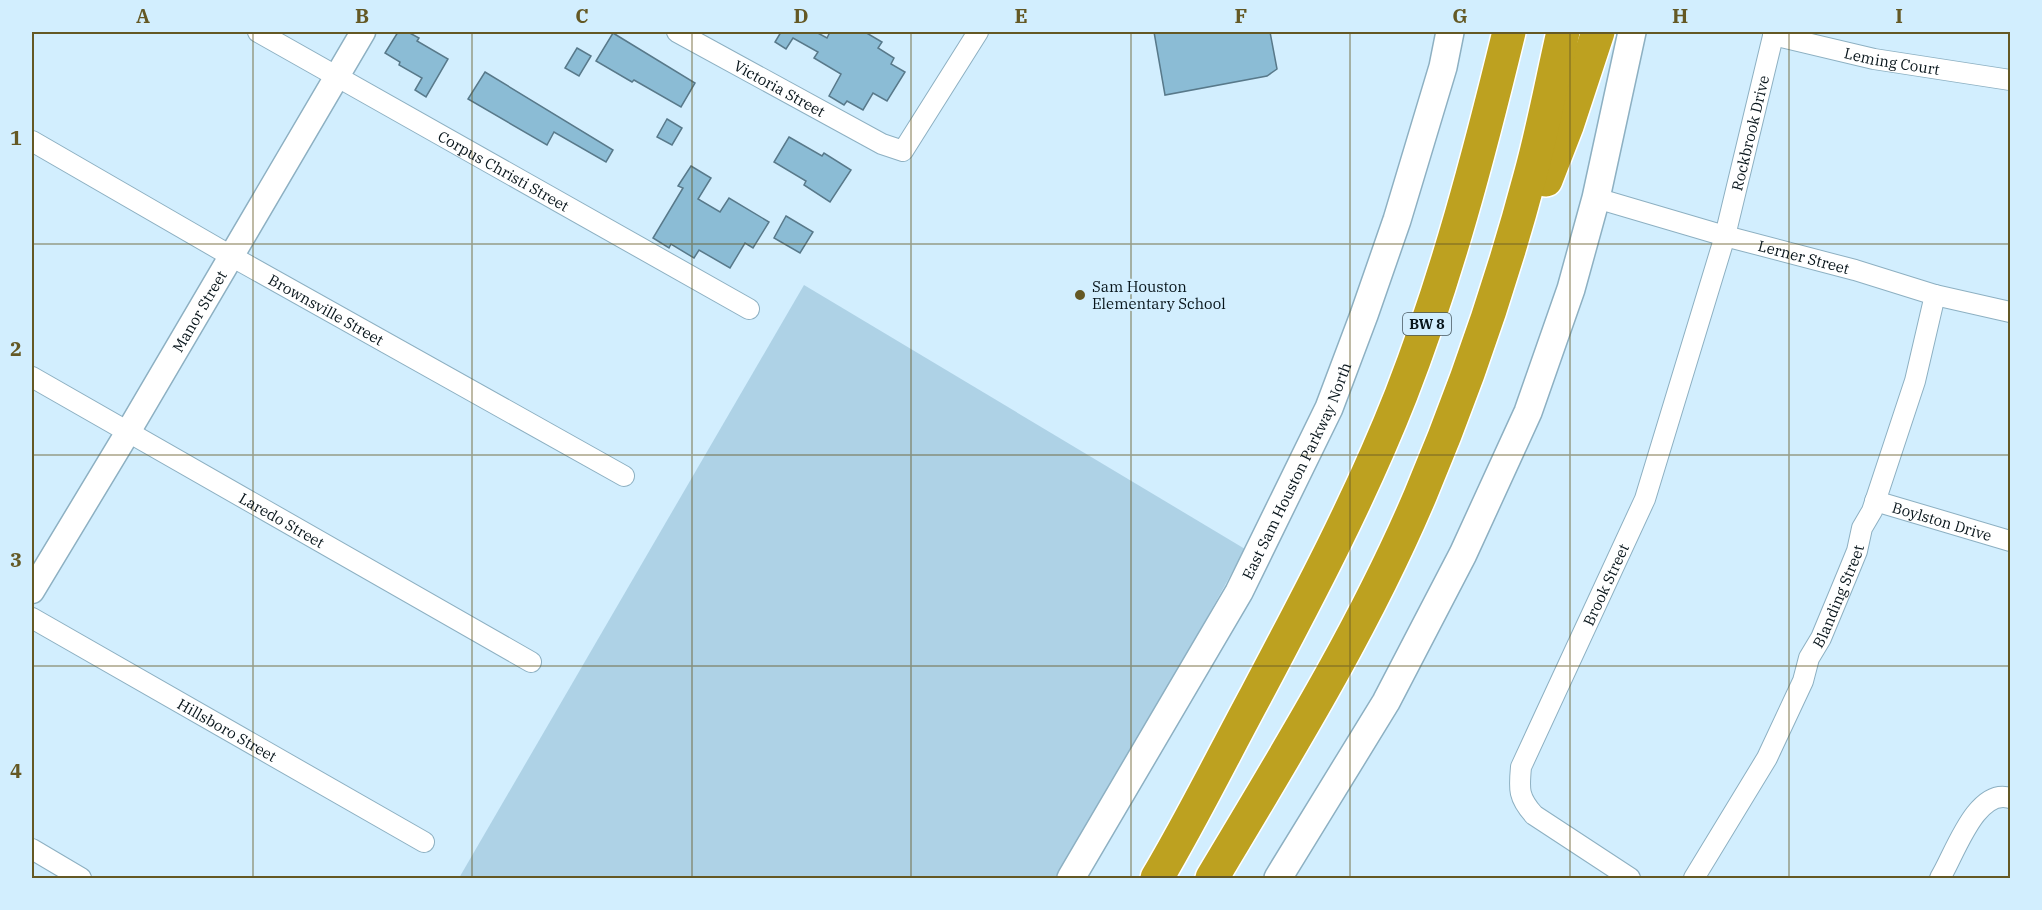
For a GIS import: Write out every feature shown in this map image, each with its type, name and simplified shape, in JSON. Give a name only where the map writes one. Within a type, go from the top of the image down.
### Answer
[{"type":"highway","name":"BW 8","points":[[1157,879],[1306,601],[1372,464],[1427,324],[1465,202],[1509,32]]},
{"type":"highway","points":[[1466,379],[1502,274],[1530,174],[1563,32]]},
{"type":"highway","points":[[1212,879],[1352,636],[1419,497],[1530,223],[1567,126],[1598,32]]},
{"type":"highway","points":[[1137,879],[1306,601]]},
{"type":"main road","name":"East Sam Houston Parkway North","points":[[1071,879],[1239,592],[1329,408],[1397,220],[1443,67],[1450,32]]},
{"type":"main road","points":[[1278,879],[1386,702],[1463,554],[1528,412],[1570,289],[1596,198],[1632,32]]},
{"type":"street","name":"Corpus Christi Street","points":[[258,32],[749,309]]},
{"type":"street","name":"Manor Street","points":[[32,591],[363,32]]},
{"type":"street","name":"Victoria Street","points":[[677,32],[882,144],[903,151],[978,32]]},
{"type":"street","name":"Leming Court","points":[[1774,33],[1874,59],[2010,80]]},
{"type":"street","name":"Rockbrook Drive","points":[[1725,236],[1774,33]]},
{"type":"street","name":"Brownsville Street","points":[[32,141],[231,256],[624,476]]},
{"type":"street","name":"Lerner Street","points":[[1596,198],[1725,236],[1855,270],[1935,295],[2010,312]]},
{"type":"street","name":"Brook Street","points":[[1630,879],[1534,815],[1519,792],[1521,767],[1645,499],[1725,236]]},
{"type":"street","name":"Blanding Street","points":[[1694,879],[1771,748],[1803,681],[1809,658],[1821,638],[1844,584],[1857,551],[1862,528],[1875,501],[1915,381],[1935,295]]},
{"type":"street","name":"Laredo Street","points":[[32,377],[531,662]]},
{"type":"street","name":"Boylston Drive","points":[[1875,501],[2010,541]]},
{"type":"street","name":"Hillsboro Street","points":[[32,618],[424,842]]},
{"type":"street","points":[[1940,879],[1968,823],[1984,803],[2006,796],[2010,798]]},
{"type":"street","points":[[32,849],[81,879]]},
{"type":"shaded area","points":[[804,285],[1245,549],[1063,878],[459,878]]},
{"type":"building","points":[[398,32],[408,32],[419,38],[417,41],[448,59],[426,97],[415,90],[422,78],[399,65],[400,62],[385,53]]},
{"type":"building","points":[[781,32],[816,32],[827,38],[830,32],[865,32],[882,42],[878,48],[894,58],[891,64],[905,72],[887,101],[873,93],[863,110],[847,101],[844,105],[829,96],[841,74],[814,58],[818,52],[793,38],[786,49],[775,42]]},
{"type":"building","points":[[1154,32],[1270,32],[1277,69],[1267,76],[1165,95]]},
{"type":"building","points":[[613,33],[695,83],[681,107],[596,61]]},
{"type":"building","points":[[577,48],[591,56],[579,76],[565,68]]},
{"type":"building","points":[[485,72],[613,150],[606,162],[554,132],[547,145],[468,99]]},
{"type":"building","points":[[667,119],[682,128],[672,145],[657,137]]},
{"type":"building","points":[[789,137],[822,156],[824,153],[851,170],[830,202],[804,185],[806,181],[774,162]]},
{"type":"building","points":[[691,166],[711,178],[698,199],[720,212],[729,198],[769,222],[753,248],[745,243],[730,268],[699,250],[694,258],[671,244],[669,248],[653,238],[683,188],[678,186]]},
{"type":"building","points":[[786,216],[813,232],[800,253],[774,238]]},
{"type":"place","name":"Sam Houston Elementary School","points":[[1080,295]]}]
